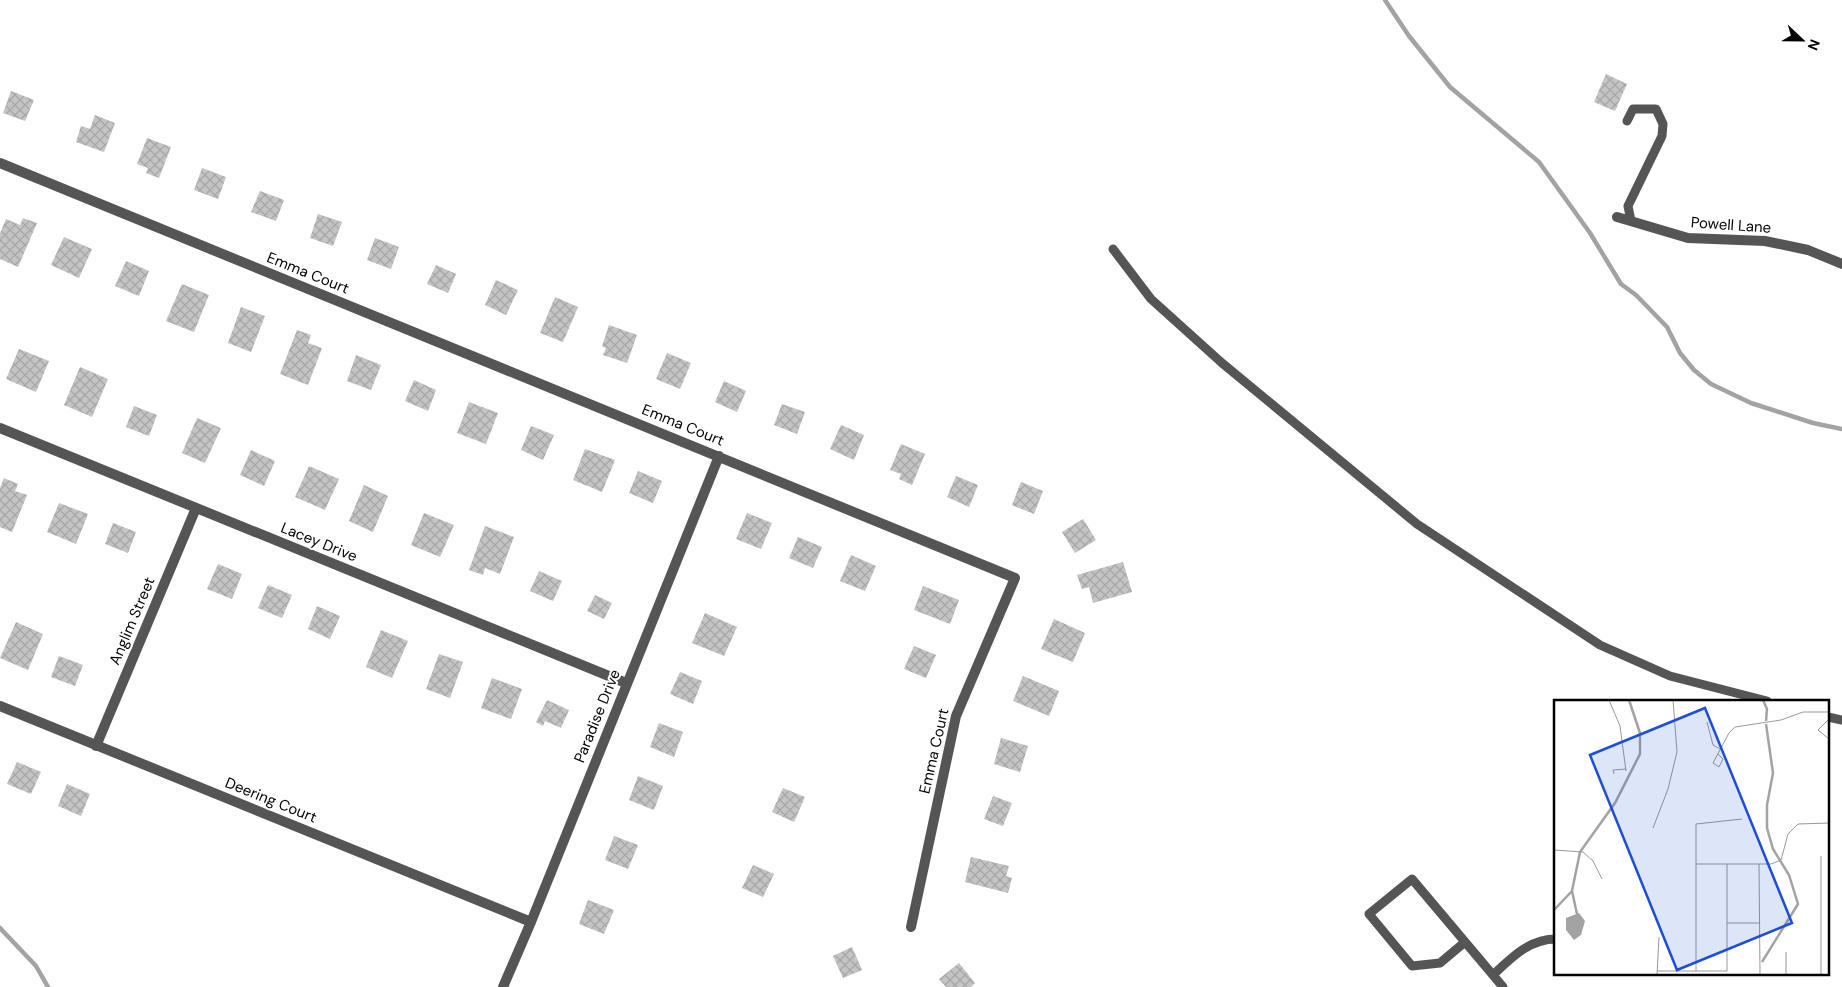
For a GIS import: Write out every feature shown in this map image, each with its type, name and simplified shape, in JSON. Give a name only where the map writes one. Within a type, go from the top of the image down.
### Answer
[{"type":"street","name":"Emma Court","points":[[0,164],[1015,578],[956,716],[912,927]]},
{"type":"street","name":"Powell Lane","points":[[1617,217],[1688,238],[1765,241],[1808,250],[1842,264]]},
{"type":"street","name":"Lacey Drive","points":[[0,428],[626,683]]},
{"type":"street","name":"Paradise Drive","points":[[503,987],[719,456]]},
{"type":"street","name":"Anglim Street","points":[[96,746],[196,508]]},
{"type":"street","name":"Deering Court","points":[[0,706],[531,922]]},
{"type":"lane","points":[[1627,121],[1633,109],[1656,109],[1664,124],[1662,136],[1628,206],[1631,221]]},
{"type":"lane","points":[[1113,249],[1151,299],[1215,357],[1417,524],[1600,645],[1670,676],[1763,700]]},
{"type":"lane","points":[[1465,942],[1440,963],[1412,966],[1369,914],[1412,879],[1503,987]]},
{"type":"lane","points":[[1493,975],[1522,949],[1548,939],[1554,939]]},
{"type":"building","points":[[1606,74],[1627,84],[1615,111],[1594,102]]},
{"type":"building","points":[[11,91],[34,100],[25,121],[3,113]]},
{"type":"building","points":[[95,115],[115,123],[104,152],[76,142],[81,126],[90,129]]},
{"type":"building","points":[[147,138],[171,147],[159,178],[146,173],[148,168],[137,164]]},
{"type":"building","points":[[202,168],[226,177],[218,199],[194,190]]},
{"type":"building","points":[[260,191],[284,200],[276,221],[251,212]]},
{"type":"building","points":[[318,214],[342,222],[333,246],[310,238]]},
{"type":"building","points":[[23,218],[37,223],[18,267],[0,259],[0,233],[6,219],[20,225]]},
{"type":"building","points":[[64,237],[92,249],[79,278],[51,265]]},
{"type":"building","points":[[375,238],[399,247],[391,269],[367,260]]},
{"type":"building","points":[[126,261],[149,271],[139,296],[115,286]]},
{"type":"building","points":[[436,265],[456,274],[448,293],[427,284]]},
{"type":"building","points":[[496,280],[518,290],[506,315],[485,305]]},
{"type":"building","points":[[182,284],[209,295],[194,332],[166,321]]},
{"type":"building","points":[[555,297],[578,307],[563,342],[540,333]]},
{"type":"building","points":[[241,307],[265,316],[251,352],[228,343]]},
{"type":"building","points":[[609,325],[637,335],[627,363],[603,355],[606,348],[602,346]]},
{"type":"building","points":[[297,330],[311,335],[308,343],[322,348],[308,385],[280,374]]},
{"type":"building","points":[[19,349],[49,361],[36,392],[6,379]]},
{"type":"building","points":[[667,353],[691,363],[680,389],[656,379]]},
{"type":"building","points":[[356,355],[381,365],[371,390],[347,381]]},
{"type":"building","points":[[80,367],[108,379],[92,417],[64,405]]},
{"type":"building","points":[[414,380],[436,390],[428,411],[405,401]]},
{"type":"building","points":[[724,381],[746,391],[737,412],[715,402]]},
{"type":"building","points":[[469,402],[498,413],[486,444],[457,433]]},
{"type":"building","points":[[782,404],[805,412],[797,434],[774,425]]},
{"type":"building","points":[[134,406],[157,415],[149,436],[126,427]]},
{"type":"building","points":[[197,418],[221,428],[205,463],[182,453]]},
{"type":"building","points":[[841,425],[864,435],[854,460],[830,449]]},
{"type":"building","points":[[531,426],[554,435],[543,460],[521,450]]},
{"type":"building","points":[[901,444],[925,454],[912,485],[899,479],[901,474],[890,470]]},
{"type":"building","points":[[585,449],[615,460],[602,492],[573,480]]},
{"type":"building","points":[[251,450],[275,461],[264,486],[240,475]]},
{"type":"building","points":[[309,466],[339,479],[325,510],[295,497]]},
{"type":"building","points":[[638,471],[662,481],[653,503],[629,493]]},
{"type":"building","points":[[956,476],[978,485],[969,507],[947,497]]},
{"type":"building","points":[[4,478],[18,484],[15,491],[27,495],[12,532],[0,527],[0,488]]},
{"type":"building","points":[[1021,482],[1043,491],[1034,514],[1012,505]]},
{"type":"building","points":[[364,485],[388,496],[373,532],[349,521]]},
{"type":"building","points":[[59,503],[88,514],[76,544],[47,532]]},
{"type":"building","points":[[424,513],[454,525],[440,557],[411,545]]},
{"type":"building","points":[[747,513],[772,523],[761,549],[736,539]]},
{"type":"building","points":[[1083,519],[1096,540],[1075,553],[1062,532]]},
{"type":"building","points":[[113,523],[136,532],[128,553],[105,544]]},
{"type":"building","points":[[485,526],[514,537],[500,574],[485,568],[483,575],[469,570]]},
{"type":"building","points":[[798,537],[822,547],[813,568],[789,558]]},
{"type":"building","points":[[851,555],[876,566],[865,591],[840,581]]},
{"type":"building","points":[[1123,562],[1132,592],[1093,603],[1089,587],[1082,589],[1077,575]]},
{"type":"building","points":[[218,564],[242,574],[232,599],[207,589]]},
{"type":"building","points":[[539,571],[562,581],[553,601],[530,591]]},
{"type":"building","points":[[268,585],[292,595],[282,618],[258,608]]},
{"type":"building","points":[[923,586],[959,600],[950,624],[914,610]]},
{"type":"building","points":[[595,595],[612,603],[604,619],[587,611]]},
{"type":"building","points":[[317,606],[340,616],[330,639],[308,629]]},
{"type":"building","points":[[705,613],[737,627],[724,656],[692,643]]},
{"type":"building","points":[[1054,619],[1085,633],[1073,662],[1041,649]]},
{"type":"building","points":[[16,622],[43,634],[28,670],[0,658]]},
{"type":"building","points":[[381,630],[408,641],[392,678],[366,667]]},
{"type":"building","points":[[914,646],[936,655],[926,678],[904,669]]},
{"type":"building","points":[[439,654],[463,662],[450,698],[426,689]]},
{"type":"building","points":[[59,656],[83,665],[75,686],[51,677]]},
{"type":"building","points":[[680,672],[702,681],[693,704],[670,694]]},
{"type":"building","points":[[1023,676],[1059,691],[1049,716],[1013,701]]},
{"type":"building","points":[[492,678],[522,689],[511,719],[481,708]]},
{"type":"building","points":[[547,700],[569,710],[561,728],[545,721],[543,726],[536,722]]},
{"type":"building","points":[[659,723],[683,732],[674,757],[650,747]]},
{"type":"building","points":[[1001,738],[1028,746],[1020,772],[994,764]]},
{"type":"building","points":[[17,762],[41,772],[31,794],[7,784]]},
{"type":"building","points":[[638,776],[663,786],[654,810],[629,800]]},
{"type":"building","points":[[67,784],[90,794],[81,816],[58,806]]},
{"type":"building","points":[[783,788],[805,797],[794,822],[772,812]]},
{"type":"building","points":[[993,796],[1012,803],[1003,826],[984,819]]},
{"type":"building","points":[[614,836],[638,845],[628,869],[605,860]]},
{"type":"building","points":[[971,857],[1009,866],[1006,876],[1012,878],[1008,893],[965,882]]},
{"type":"building","points":[[753,865],[774,874],[763,897],[742,888]]},
{"type":"building","points":[[588,900],[614,910],[604,934],[579,924]]},
{"type":"building","points":[[852,947],[862,970],[843,978],[833,956]]},
{"type":"building","points":[[959,963],[975,983],[971,987],[946,987],[939,979]]},
{"type":"waterway","points":[[1385,0],[1409,36],[1450,87],[1539,162],[1590,233],[1621,284],[1636,295],[1667,327],[1680,353],[1694,370],[1711,384],[1751,403],[1813,423],[1842,429]]},
{"type":"waterway","points":[[0,928],[36,966],[48,987]]}]
